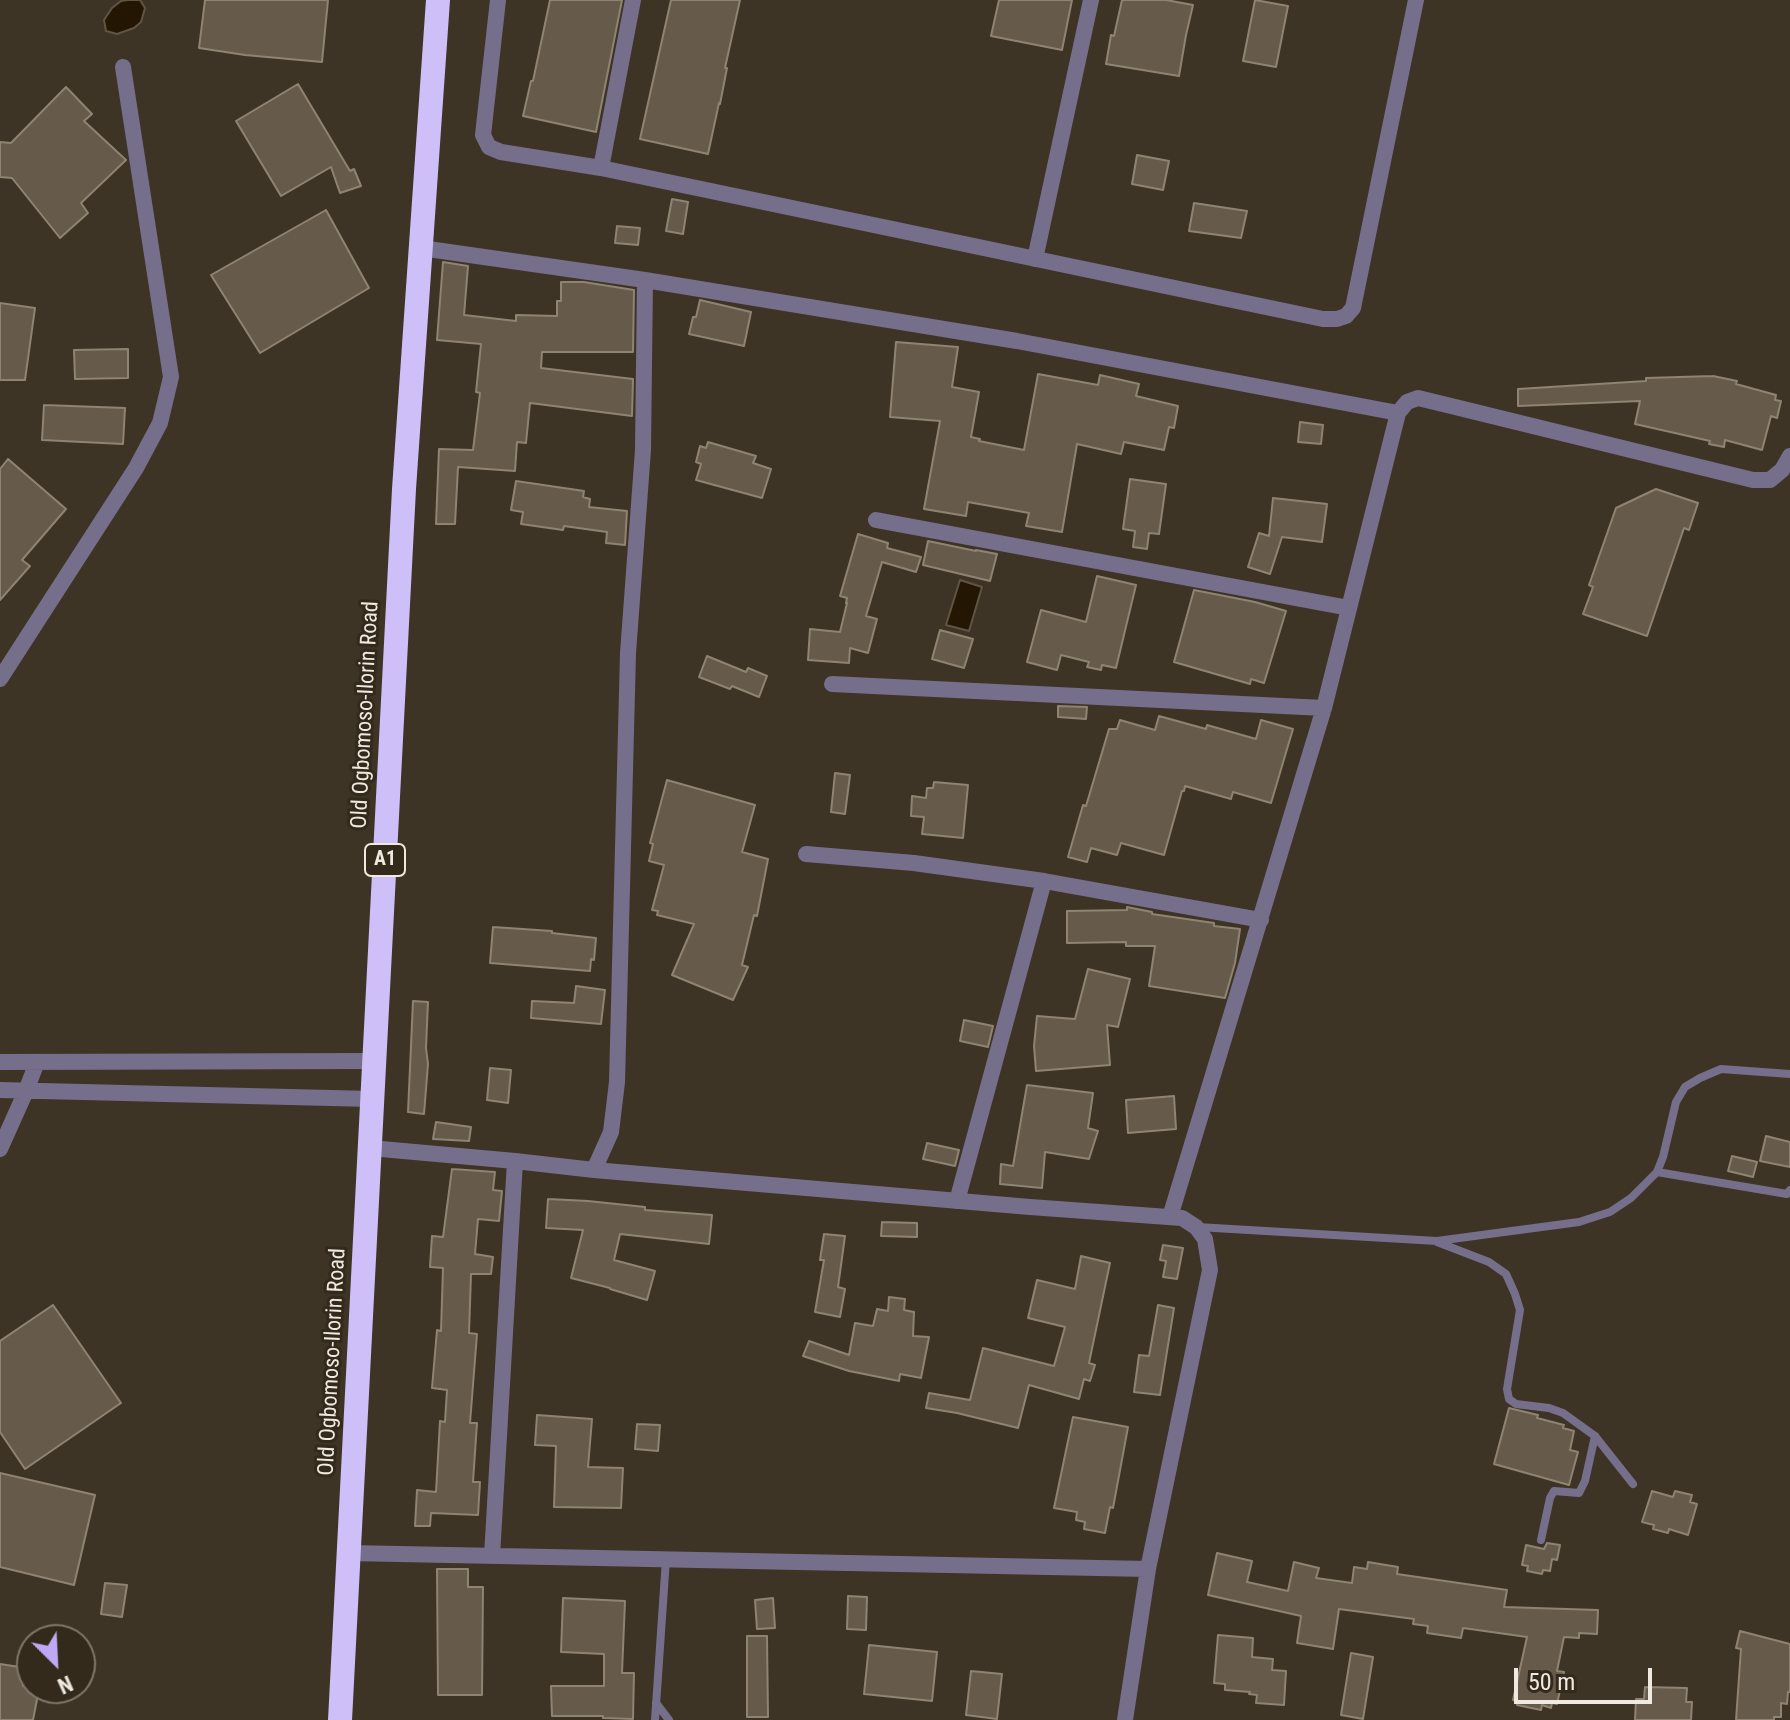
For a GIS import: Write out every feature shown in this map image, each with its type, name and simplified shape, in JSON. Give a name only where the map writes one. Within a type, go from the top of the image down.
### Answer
[{"type":"highway","name":"Old Ogbomoso-Ilorin Road","points":[[340,1720],[404,489],[438,0]]},
{"type":"street","points":[[498,0],[483,135],[489,147],[501,152],[601,168],[1323,319],[1346,316],[1353,308],[1416,0]]},
{"type":"street","points":[[601,168],[633,0]]},
{"type":"street","points":[[1035,259],[1091,0]]},
{"type":"street","points":[[0,679],[136,468],[160,423],[171,377],[123,67]]},
{"type":"street","points":[[421,248],[645,280],[1017,341],[1398,413]]},
{"type":"street","points":[[594,1170],[611,1132],[617,1082],[628,653],[643,450],[645,280]]},
{"type":"street","points":[[1170,1217],[1324,708],[1398,413],[1407,402],[1418,398],[1753,480],[1770,480],[1782,470],[1790,456]]},
{"type":"street","points":[[876,520],[1349,608]]},
{"type":"street","points":[[832,684],[1324,708]]},
{"type":"street","points":[[806,854],[914,863],[1044,881],[1261,920]]},
{"type":"street","points":[[957,1201],[1044,881]]},
{"type":"street","points":[[0,1062],[374,1061]]},
{"type":"street","points":[[0,1149],[37,1062]]},
{"type":"street","points":[[0,1090],[372,1099]]},
{"type":"street","points":[[370,1148],[594,1170],[1182,1218],[1196,1227],[1205,1239],[1210,1270],[1148,1569],[1125,1720]]},
{"type":"street","points":[[492,1556],[515,1161]]},
{"type":"street","points":[[349,1553],[1148,1569]]},
{"type":"lane","points":[[1196,1227],[1437,1241],[1579,1222],[1610,1212],[1631,1198],[1657,1172],[1676,1102],[1685,1087],[1721,1069],[1790,1074]]},
{"type":"lane","points":[[1657,1172],[1787,1194],[1790,1190]]},
{"type":"lane","points":[[1437,1241],[1489,1262],[1506,1274],[1520,1310],[1507,1389],[1509,1399],[1516,1404],[1563,1413],[1595,1436],[1633,1484]]},
{"type":"lane","points":[[1541,1540],[1554,1491],[1579,1493],[1585,1481],[1595,1436]]},
{"type":"lane","points":[[655,1720],[666,1559]]},
{"type":"lane","points":[[656,1703],[669,1720]]},
{"type":"shaded area","points":[[128,0],[140,0],[145,8],[141,22],[117,34],[106,31],[104,20],[112,8]]},
{"type":"shaded area","points":[[960,580],[982,587],[969,631],[946,625]]},
{"type":"building","points":[[205,0],[328,0],[322,62],[199,48]]},
{"type":"building","points":[[550,0],[622,0],[596,132],[523,116]]},
{"type":"building","points":[[671,0],[740,0],[708,154],[640,139]]},
{"type":"building","points":[[999,0],[1072,0],[1062,50],[991,36]]},
{"type":"building","points":[[1122,0],[1166,0],[1193,5],[1179,76],[1106,64]]},
{"type":"building","points":[[1255,0],[1288,6],[1276,67],[1243,61]]},
{"type":"building","points":[[298,84],[350,171],[354,169],[361,186],[340,193],[331,167],[281,196],[236,121]]},
{"type":"building","points":[[66,87],[92,114],[84,121],[126,160],[81,203],[88,213],[60,238],[12,178],[0,177],[0,142],[11,143]]},
{"type":"building","points":[[1137,155],[1169,161],[1163,190],[1132,184]]},
{"type":"building","points":[[672,199],[688,202],[683,234],[666,231]]},
{"type":"building","points":[[1194,203],[1247,211],[1241,238],[1189,231]]},
{"type":"building","points":[[326,210],[369,288],[260,353],[211,275]]},
{"type":"building","points":[[617,226],[640,228],[638,245],[615,243]]},
{"type":"building","points":[[443,262],[468,266],[464,315],[516,321],[516,315],[557,316],[561,282],[584,282],[634,290],[633,352],[542,352],[541,368],[633,379],[632,416],[530,403],[526,443],[517,442],[515,471],[458,467],[455,524],[436,524],[439,449],[473,450],[480,393],[476,392],[481,344],[437,340]]},
{"type":"building","points":[[700,300],[751,312],[744,346],[689,334]]},
{"type":"building","points":[[0,303],[35,308],[25,380],[0,380]]},
{"type":"building","points":[[896,342],[958,347],[952,387],[979,392],[971,437],[979,441],[1024,450],[1038,374],[1098,385],[1100,375],[1139,384],[1136,396],[1178,406],[1174,428],[1169,427],[1164,450],[1124,442],[1121,454],[1077,444],[1062,532],[1026,526],[1029,513],[968,502],[966,516],[924,509],[940,421],[890,417]]},
{"type":"building","points":[[128,349],[128,378],[75,379],[74,350]]},
{"type":"building","points":[[1713,376],[1776,395],[1775,400],[1781,401],[1777,418],[1771,416],[1762,450],[1725,440],[1724,447],[1709,444],[1710,441],[1635,424],[1640,401],[1518,406],[1518,389],[1646,381],[1646,378]]},
{"type":"building","points":[[44,405],[125,408],[123,444],[42,440]]},
{"type":"building","points":[[1300,422],[1323,425],[1321,444],[1298,442]]},
{"type":"building","points":[[708,442],[756,456],[753,463],[771,469],[762,498],[696,480],[701,464],[696,462],[700,446],[706,448]]},
{"type":"building","points":[[8,459],[66,509],[22,560],[30,566],[0,600],[0,469]]},
{"type":"building","points":[[1130,479],[1166,484],[1159,534],[1149,533],[1147,549],[1133,547],[1135,531],[1123,529]]},
{"type":"building","points":[[516,481],[584,491],[583,497],[590,499],[589,507],[627,511],[625,545],[606,543],[607,532],[521,524],[523,512],[511,510]]},
{"type":"building","points":[[1656,489],[1698,503],[1689,530],[1684,528],[1647,636],[1583,614],[1593,587],[1589,585],[1616,508]]},
{"type":"building","points":[[1273,498],[1327,504],[1322,542],[1282,537],[1270,574],[1248,567],[1259,533],[1269,536]]},
{"type":"building","points":[[858,534],[888,543],[887,548],[921,557],[916,572],[882,562],[866,616],[877,619],[868,653],[850,648],[849,663],[808,660],[810,629],[840,632],[847,598],[840,596]]},
{"type":"building","points":[[928,541],[997,554],[990,581],[923,565]]},
{"type":"building","points":[[1097,576],[1136,585],[1116,668],[1102,665],[1101,670],[1087,667],[1089,662],[1061,655],[1057,670],[1027,662],[1041,610],[1086,622]]},
{"type":"building","points":[[1194,590],[1286,611],[1264,683],[1251,679],[1250,684],[1174,662]]},
{"type":"building","points":[[940,630],[973,639],[964,668],[932,659]]},
{"type":"building","points":[[707,656],[746,672],[748,668],[767,676],[759,697],[699,677]]},
{"type":"building","points":[[1058,706],[1087,707],[1086,719],[1058,717]]},
{"type":"building","points":[[1159,716],[1256,739],[1261,720],[1293,729],[1271,803],[1233,792],[1231,799],[1185,786],[1164,855],[1121,843],[1117,855],[1091,848],[1087,862],[1068,857],[1109,729],[1117,729],[1120,720],[1155,730]]},
{"type":"building","points":[[835,773],[850,775],[845,814],[831,812]]},
{"type":"building","points":[[667,780],[755,805],[742,852],[768,859],[757,916],[754,915],[742,965],[748,967],[733,1000],[672,975],[694,924],[657,915],[658,911],[652,910],[664,865],[649,861],[653,844],[650,843]]},
{"type":"building","points":[[934,782],[968,785],[963,838],[922,834],[924,817],[911,816],[912,796],[926,798],[927,788],[933,788]]},
{"type":"building","points":[[1127,907],[1240,929],[1225,998],[1149,986],[1155,946],[1126,946],[1126,942],[1067,943],[1067,911],[1127,910]]},
{"type":"building","points":[[493,927],[596,938],[590,971],[490,963]]},
{"type":"building","points":[[1088,969],[1130,979],[1118,1027],[1107,1025],[1110,1065],[1036,1071],[1034,1046],[1037,1016],[1075,1019]]},
{"type":"building","points":[[576,986],[605,990],[601,1024],[531,1018],[532,1001],[574,1003]]},
{"type":"building","points":[[413,1001],[428,1002],[424,1114],[408,1112]]},
{"type":"building","points":[[964,1020],[993,1026],[988,1047],[960,1041]]},
{"type":"building","points":[[490,1068],[511,1070],[508,1103],[487,1100]]},
{"type":"building","points":[[1027,1085],[1093,1093],[1088,1128],[1098,1131],[1089,1159],[1045,1152],[1042,1188],[1000,1184],[1001,1164],[1013,1166]]},
{"type":"building","points":[[1174,1096],[1176,1129],[1128,1133],[1126,1100]]},
{"type":"building","points":[[436,1122],[471,1127],[469,1141],[433,1139]]},
{"type":"building","points":[[1766,1136],[1790,1142],[1790,1167],[1760,1161]]},
{"type":"building","points":[[927,1143],[959,1150],[955,1166],[923,1159]]},
{"type":"building","points":[[1732,1156],[1757,1162],[1753,1177],[1728,1171]]},
{"type":"building","points":[[452,1169],[495,1172],[493,1190],[502,1191],[499,1221],[478,1219],[475,1254],[493,1257],[491,1274],[471,1274],[469,1333],[477,1334],[470,1423],[477,1423],[473,1482],[480,1482],[478,1515],[431,1513],[430,1526],[415,1526],[417,1490],[436,1492],[440,1421],[445,1422],[447,1390],[432,1388],[437,1330],[441,1331],[443,1268],[430,1267],[432,1236],[443,1237]]},
{"type":"building","points":[[548,1199],[712,1215],[709,1244],[620,1234],[614,1260],[655,1271],[647,1300],[571,1278],[583,1230],[546,1228]]},
{"type":"building","points":[[882,1222],[917,1223],[917,1237],[881,1236]]},
{"type":"building","points":[[824,1234],[845,1236],[838,1287],[845,1289],[840,1317],[815,1312],[824,1260],[820,1260]]},
{"type":"building","points":[[1163,1245],[1183,1248],[1177,1279],[1163,1277],[1166,1261],[1160,1260]]},
{"type":"building","points":[[1081,1256],[1110,1263],[1089,1363],[1095,1365],[1090,1381],[1084,1379],[1079,1399],[1029,1385],[1018,1428],[926,1408],[929,1393],[970,1400],[983,1348],[1054,1366],[1065,1327],[1028,1318],[1037,1280],[1075,1289]]},
{"type":"building","points":[[889,1297],[905,1299],[904,1310],[914,1312],[913,1336],[929,1337],[921,1378],[900,1374],[899,1381],[849,1371],[803,1356],[809,1341],[849,1355],[855,1323],[873,1326],[877,1309],[888,1311]]},
{"type":"building","points":[[53,1305],[121,1403],[25,1469],[0,1432],[0,1341]]},
{"type":"building","points":[[1158,1305],[1174,1308],[1160,1395],[1134,1392],[1139,1355],[1149,1356]]},
{"type":"building","points":[[1509,1408],[1538,1415],[1537,1418],[1574,1431],[1570,1450],[1578,1452],[1569,1485],[1494,1464]]},
{"type":"building","points":[[537,1415],[592,1419],[588,1467],[623,1468],[621,1508],[554,1507],[556,1446],[535,1445]]},
{"type":"building","points":[[1073,1417],[1128,1427],[1113,1508],[1110,1507],[1105,1533],[1084,1529],[1085,1522],[1076,1520],[1077,1512],[1054,1508]]},
{"type":"building","points":[[637,1424],[660,1425],[658,1451],[635,1449]]},
{"type":"building","points":[[0,1473],[95,1495],[74,1585],[0,1567]]},
{"type":"building","points":[[1652,1491],[1673,1497],[1675,1491],[1692,1495],[1690,1502],[1697,1504],[1688,1535],[1669,1529],[1668,1533],[1653,1529],[1654,1525],[1642,1522]]},
{"type":"building","points":[[1547,1543],[1560,1545],[1557,1560],[1552,1559],[1550,1571],[1543,1570],[1542,1574],[1527,1571],[1528,1566],[1522,1565],[1526,1545],[1544,1549]]},
{"type":"building","points":[[1217,1553],[1252,1561],[1247,1582],[1288,1591],[1294,1562],[1319,1568],[1316,1578],[1352,1583],[1354,1567],[1367,1569],[1368,1562],[1398,1567],[1397,1574],[1507,1590],[1504,1607],[1598,1610],[1597,1634],[1579,1633],[1579,1638],[1564,1637],[1557,1671],[1564,1672],[1557,1704],[1552,1703],[1551,1708],[1542,1705],[1541,1710],[1517,1705],[1518,1701],[1513,1700],[1527,1637],[1463,1628],[1461,1638],[1427,1633],[1428,1626],[1413,1624],[1414,1619],[1339,1609],[1333,1649],[1297,1643],[1301,1616],[1208,1595]]},
{"type":"building","points":[[437,1569],[468,1569],[468,1587],[483,1587],[482,1695],[438,1695]]},
{"type":"building","points":[[105,1583],[127,1585],[122,1617],[101,1614]]},
{"type":"building","points":[[848,1596],[867,1597],[866,1630],[847,1629]]},
{"type":"building","points":[[563,1598],[625,1601],[622,1673],[634,1673],[633,1719],[552,1716],[551,1686],[604,1686],[604,1654],[561,1652]]},
{"type":"building","points":[[773,1598],[775,1628],[757,1629],[755,1600]]},
{"type":"building","points":[[1740,1631],[1790,1644],[1790,1692],[1787,1704],[1781,1703],[1781,1717],[1774,1717],[1774,1720],[1736,1720],[1741,1649],[1736,1648]]},
{"type":"building","points":[[1218,1635],[1253,1638],[1252,1657],[1273,1659],[1272,1670],[1286,1671],[1284,1705],[1256,1703],[1257,1695],[1225,1690],[1225,1684],[1214,1683]]},
{"type":"building","points":[[747,1636],[767,1636],[768,1717],[747,1717]]},
{"type":"building","points":[[869,1645],[937,1652],[932,1701],[864,1694]]},
{"type":"building","points":[[1351,1653],[1373,1657],[1363,1719],[1341,1715]]},
{"type":"building","points":[[0,1664],[16,1666],[16,1704],[36,1704],[33,1720],[0,1720]]},
{"type":"building","points":[[971,1671],[1002,1674],[997,1719],[966,1715]]},
{"type":"building","points":[[1645,1687],[1687,1688],[1686,1702],[1692,1702],[1691,1720],[1635,1720],[1636,1699],[1644,1699]]}]
